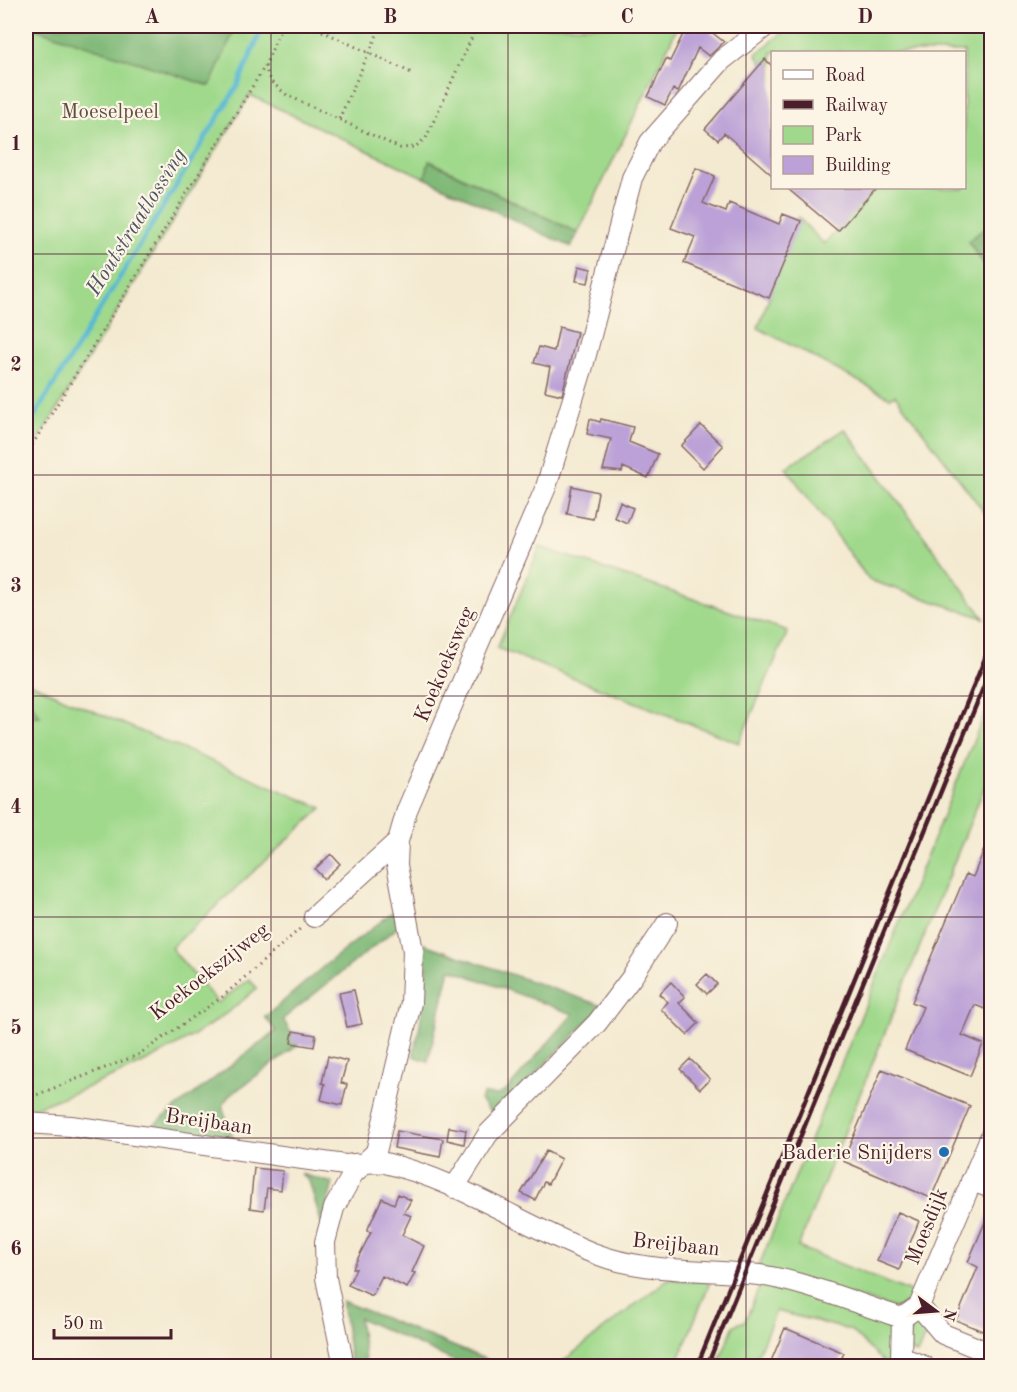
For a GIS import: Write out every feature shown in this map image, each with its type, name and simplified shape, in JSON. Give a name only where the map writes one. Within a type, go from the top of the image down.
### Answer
[{"type":"street","name":"Koekoeksweg","points":[[344,1366],[326,1278],[325,1242],[334,1208],[353,1174],[376,1152],[411,1003],[413,951],[397,865],[398,841],[407,810],[546,487],[583,366],[632,178],[650,142],[722,60],[765,26]]},
{"type":"street","points":[[314,917],[398,841]]},
{"type":"street","points":[[454,1188],[488,1134],[597,1023],[633,977],[667,923]]},
{"type":"street","name":"Breijbaan","points":[[26,1123],[71,1126],[345,1165],[384,1163],[431,1178],[593,1253],[626,1264],[771,1278],[902,1318]]},
{"type":"street","name":"Moesdijk","points":[[919,1306],[992,1132]]},
{"type":"street","points":[[971,1181],[992,1188]]},
{"type":"street","points":[[924,1366],[899,1362],[902,1318],[919,1306],[943,1334],[992,1354]]},
{"type":"path","points":[[26,455],[265,66],[282,26]]},
{"type":"path","points":[[339,119],[381,26]]},
{"type":"path","points":[[265,66],[270,81],[287,95],[400,147],[415,147],[426,138],[477,26]]},
{"type":"path","points":[[322,31],[414,74]]},
{"type":"path","name":"Koekoekszijweg","points":[[26,1099],[138,1055],[220,998],[314,917]]},
{"type":"green space","name":"Moeselpeel","points":[[26,26],[678,26],[578,233],[430,161],[425,178],[250,95],[26,460]]},
{"type":"green space","points":[[27,26],[236,26],[210,86]]},
{"type":"green space","points":[[791,26],[991,26],[991,224],[968,242],[991,274],[991,521],[895,395],[890,398],[758,328],[798,217],[824,244],[875,189],[966,189],[966,51],[771,51],[771,76],[756,54]]},
{"type":"green space","points":[[429,161],[578,233],[571,247],[425,178]]},
{"type":"green space","points":[[991,224],[991,274],[968,241]]},
{"type":"green space","points":[[845,429],[984,618],[869,580],[786,468]]},
{"type":"green space","points":[[540,547],[788,631],[739,743],[497,648]]},
{"type":"green space","points":[[26,681],[322,808],[171,948],[218,1003],[249,979],[257,988],[205,1028],[148,1061],[87,1088],[26,1111]]},
{"type":"green space","points":[[26,696],[40,716],[26,717]]},
{"type":"green space","points":[[991,698],[991,771],[798,1247],[913,1293],[906,1304],[894,1308],[758,1268]]},
{"type":"green space","points":[[399,907],[402,924],[283,1019],[298,1045],[229,1096],[223,1104],[234,1140],[151,1127],[276,1031],[265,1017],[324,966]]},
{"type":"green space","points":[[424,944],[603,1006],[494,1116],[480,1100],[484,1094],[497,1095],[506,1091],[573,1014],[450,969],[428,1061],[413,1056],[419,1031],[427,972]]},
{"type":"green space","points":[[301,1174],[333,1183],[322,1225],[309,1181]]},
{"type":"green space","points":[[668,1279],[710,1282],[676,1366],[557,1366]]},
{"type":"green space","points":[[761,1283],[785,1288],[879,1319],[892,1334],[893,1346],[888,1366],[850,1330],[776,1311],[753,1366],[717,1366],[734,1325],[745,1321]]},
{"type":"green space","points":[[342,1301],[502,1366],[465,1366],[359,1318],[366,1366],[351,1366]]},
{"type":"green space","points":[[920,1323],[929,1326],[917,1354],[908,1348],[909,1336],[913,1326]]},
{"type":"building","points":[[687,26],[704,26],[724,42],[709,56],[698,48],[678,92],[673,89],[665,105],[648,97],[666,59],[670,61]]},
{"type":"building","points":[[765,59],[771,65],[771,174],[724,133],[718,140],[705,129]]},
{"type":"building","points":[[696,168],[715,176],[703,203],[726,212],[729,203],[779,224],[783,214],[801,221],[769,298],[684,263],[695,237],[671,228]]},
{"type":"building","points":[[788,189],[875,189],[838,231]]},
{"type":"building","points":[[579,266],[591,269],[588,283],[576,281]]},
{"type":"building","points":[[559,327],[577,332],[562,395],[545,391],[550,367],[534,363],[539,347],[554,351]]},
{"type":"building","points":[[590,419],[600,422],[601,419],[633,427],[629,442],[658,454],[648,478],[623,467],[622,472],[603,470],[611,439],[587,434]]},
{"type":"building","points":[[701,425],[723,446],[703,468],[681,446]]},
{"type":"building","points":[[572,486],[598,492],[593,519],[567,514]]},
{"type":"building","points":[[620,502],[633,508],[627,523],[614,517]]},
{"type":"building","points":[[991,832],[992,1012],[975,1005],[962,1035],[983,1044],[970,1076],[905,1050],[923,1007],[912,1002],[966,874],[973,877]]},
{"type":"building","points":[[331,854],[340,864],[324,879],[315,869]]},
{"type":"building","points":[[707,974],[717,984],[707,994],[697,984]]},
{"type":"building","points":[[671,982],[685,997],[679,1003],[699,1023],[687,1035],[661,1009],[668,1002],[659,994]]},
{"type":"building","points":[[354,990],[362,1024],[347,1027],[339,993]]},
{"type":"building","points":[[293,1031],[316,1035],[314,1047],[291,1043]]},
{"type":"building","points":[[328,1056],[347,1061],[341,1083],[347,1084],[342,1105],[321,1100]]},
{"type":"building","points":[[690,1059],[710,1079],[700,1089],[680,1069]]},
{"type":"building","points":[[882,1069],[970,1106],[931,1198],[843,1161]]},
{"type":"building","points":[[449,1127],[466,1130],[464,1144],[447,1140]]},
{"type":"building","points":[[397,1131],[443,1139],[440,1157],[394,1148]]},
{"type":"building","points":[[546,1151],[561,1159],[548,1184],[544,1182],[535,1200],[521,1193]]},
{"type":"building","points":[[254,1168],[283,1171],[281,1190],[267,1188],[264,1210],[250,1208]]},
{"type":"building","points":[[398,1194],[411,1200],[404,1213],[411,1216],[402,1235],[424,1246],[407,1288],[382,1276],[372,1296],[348,1285],[356,1269],[353,1268],[371,1232],[367,1231],[382,1198],[394,1204]]},
{"type":"building","points":[[992,1206],[992,1335],[956,1320],[978,1267],[968,1262]]},
{"type":"building","points":[[898,1212],[919,1221],[899,1270],[877,1261]]},
{"type":"building","points":[[785,1328],[844,1353],[838,1366],[769,1366]]},
{"type":"waterway","name":"Houtstraatlossing","points":[[26,430],[238,85],[263,26]]},
{"type":"railway","points":[[697,1366],[992,641]]},
{"type":"railway","points":[[707,1366],[992,666]]},
{"type":"place","name":"Baderie Snijders","points":[[944,1152]]}]
